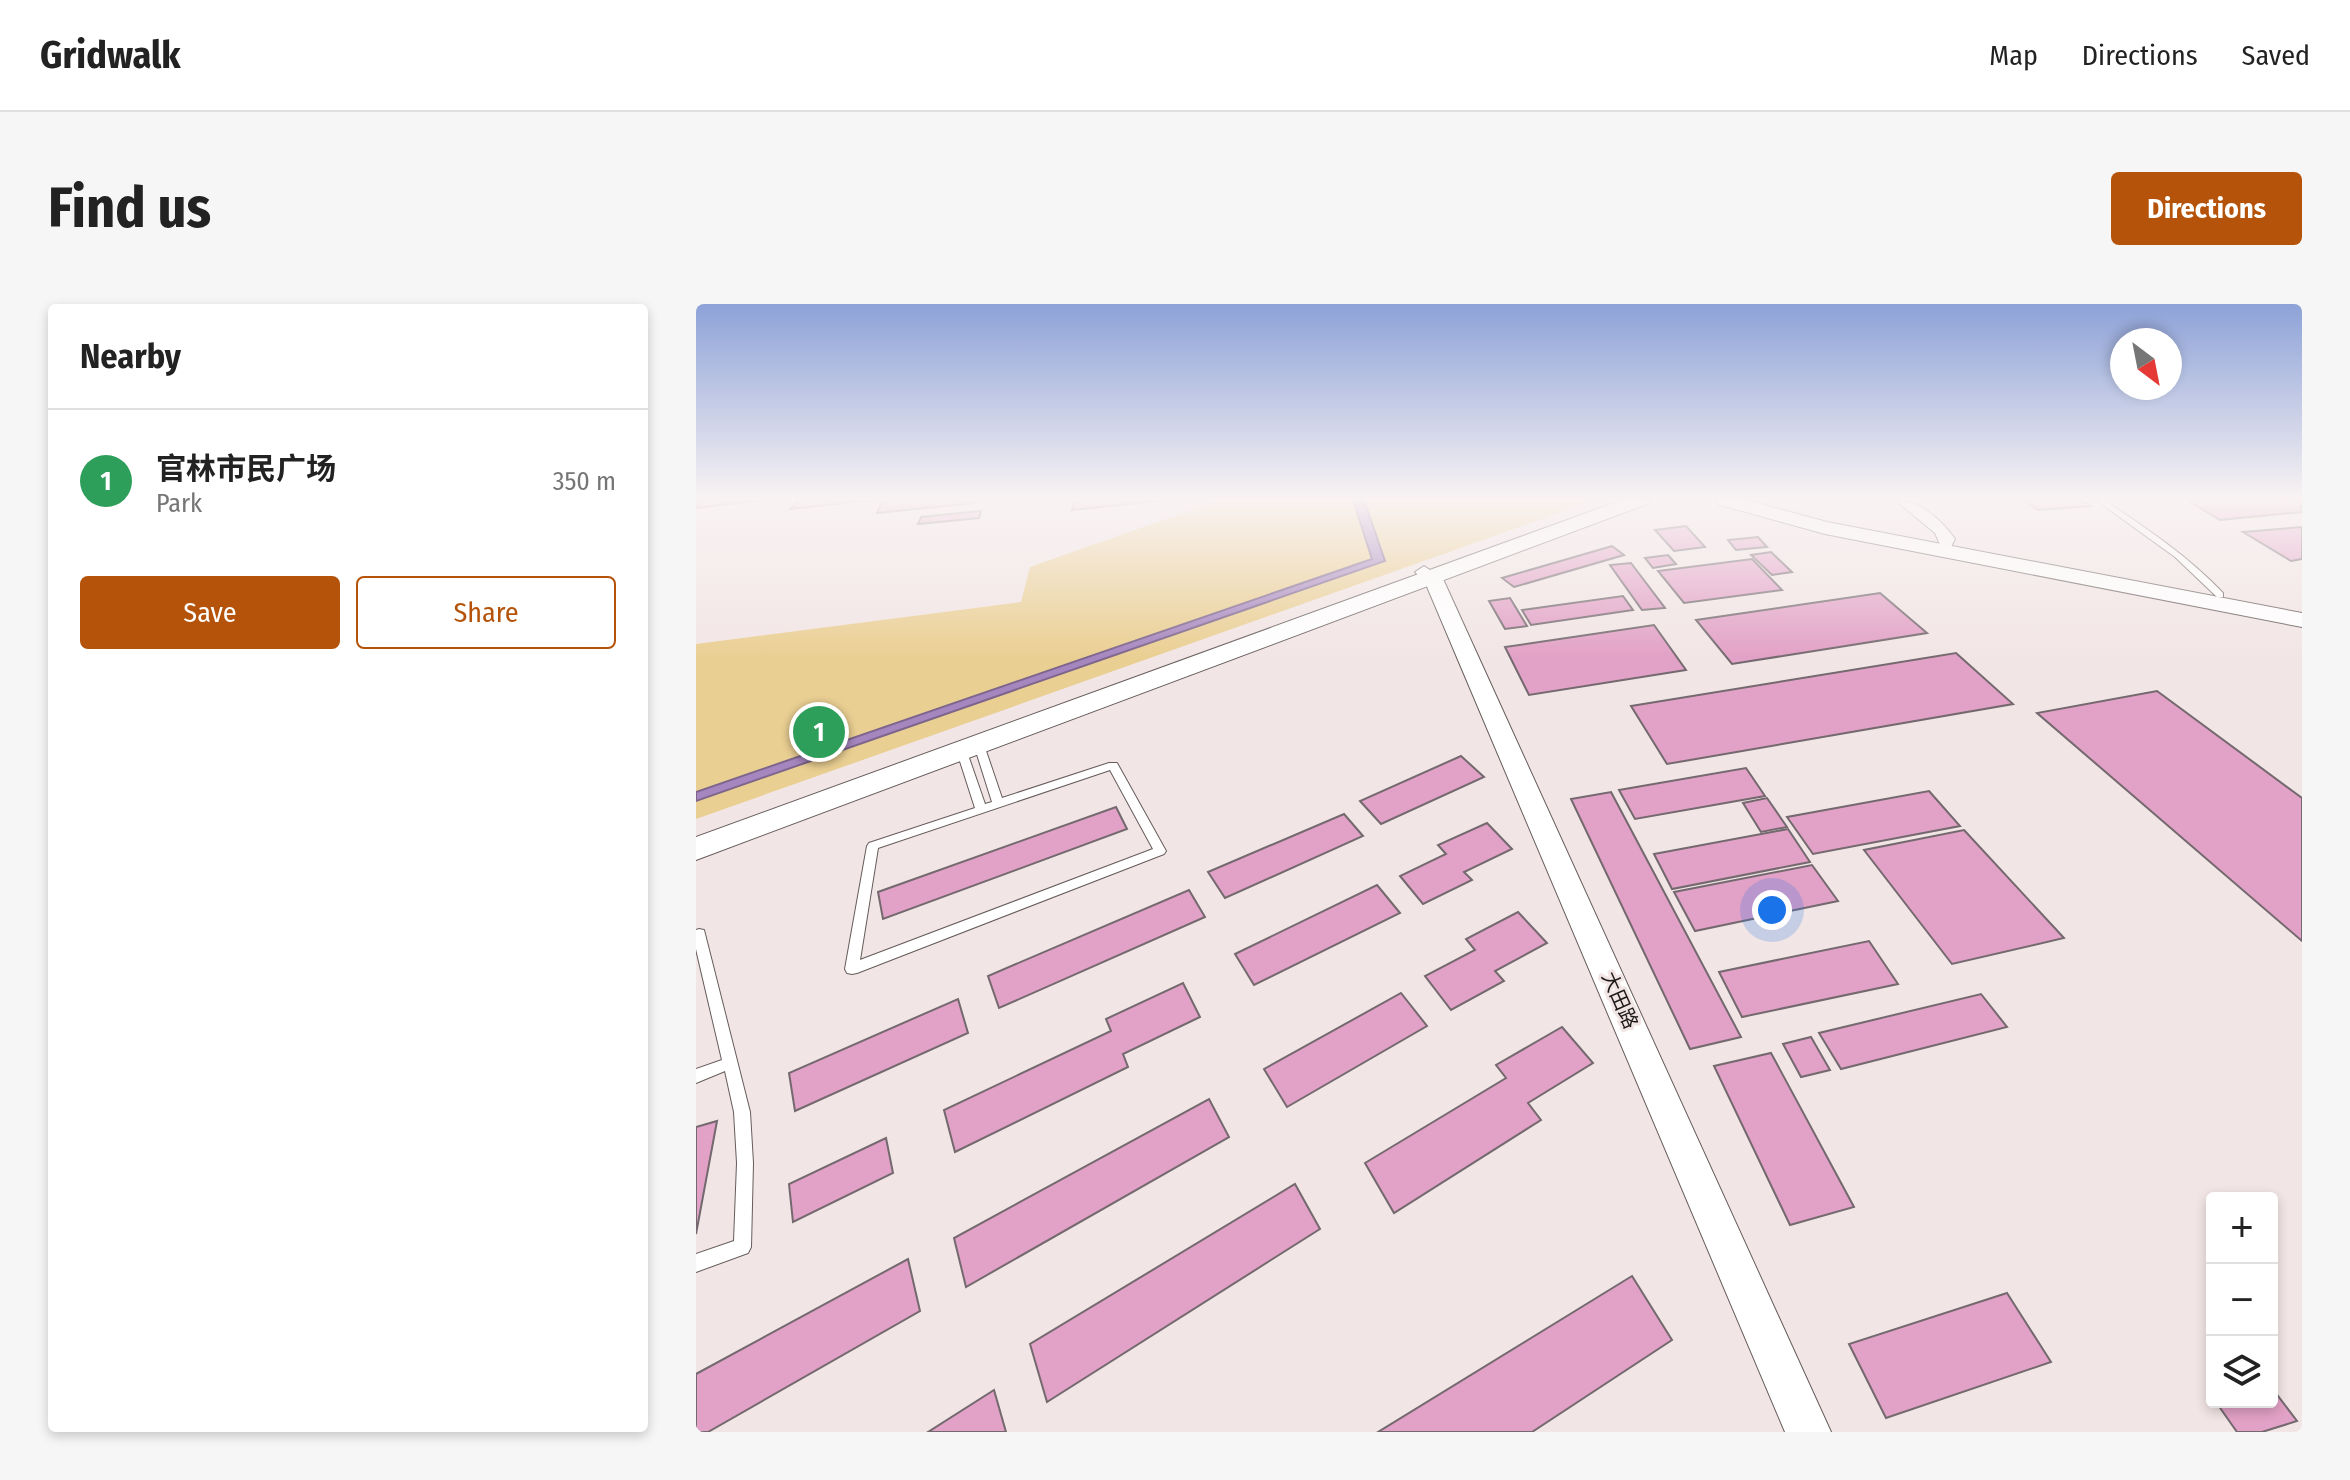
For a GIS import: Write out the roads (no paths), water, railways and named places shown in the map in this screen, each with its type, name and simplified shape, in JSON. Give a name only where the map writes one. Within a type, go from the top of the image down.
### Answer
[{"type":"main road","points":[[696,849],[1489,553]]},
{"type":"main road","points":[[696,835],[1494,553]]},
{"type":"main road","points":[[1950,553],[2302,620]]},
{"type":"main road","points":[[1992,553],[2302,610]]},
{"type":"street","name":"大田路","points":[[1429,576],[1808,1432]]},
{"type":"lane","points":[[2176,553],[2201,573],[2220,595]]},
{"type":"lane","points":[[971,748],[998,803]]},
{"type":"lane","points":[[971,748],[981,809]]},
{"type":"lane","points":[[1113,765],[1160,851],[852,969],[873,846],[981,809],[1113,765]]},
{"type":"lane","points":[[696,935],[699,934],[742,1112],[745,1163],[742,1247],[696,1263]]},
{"type":"lane","points":[[696,1076],[730,1063]]},
{"type":"place","name":"官林市民广场","points":[[819,732]]}]
